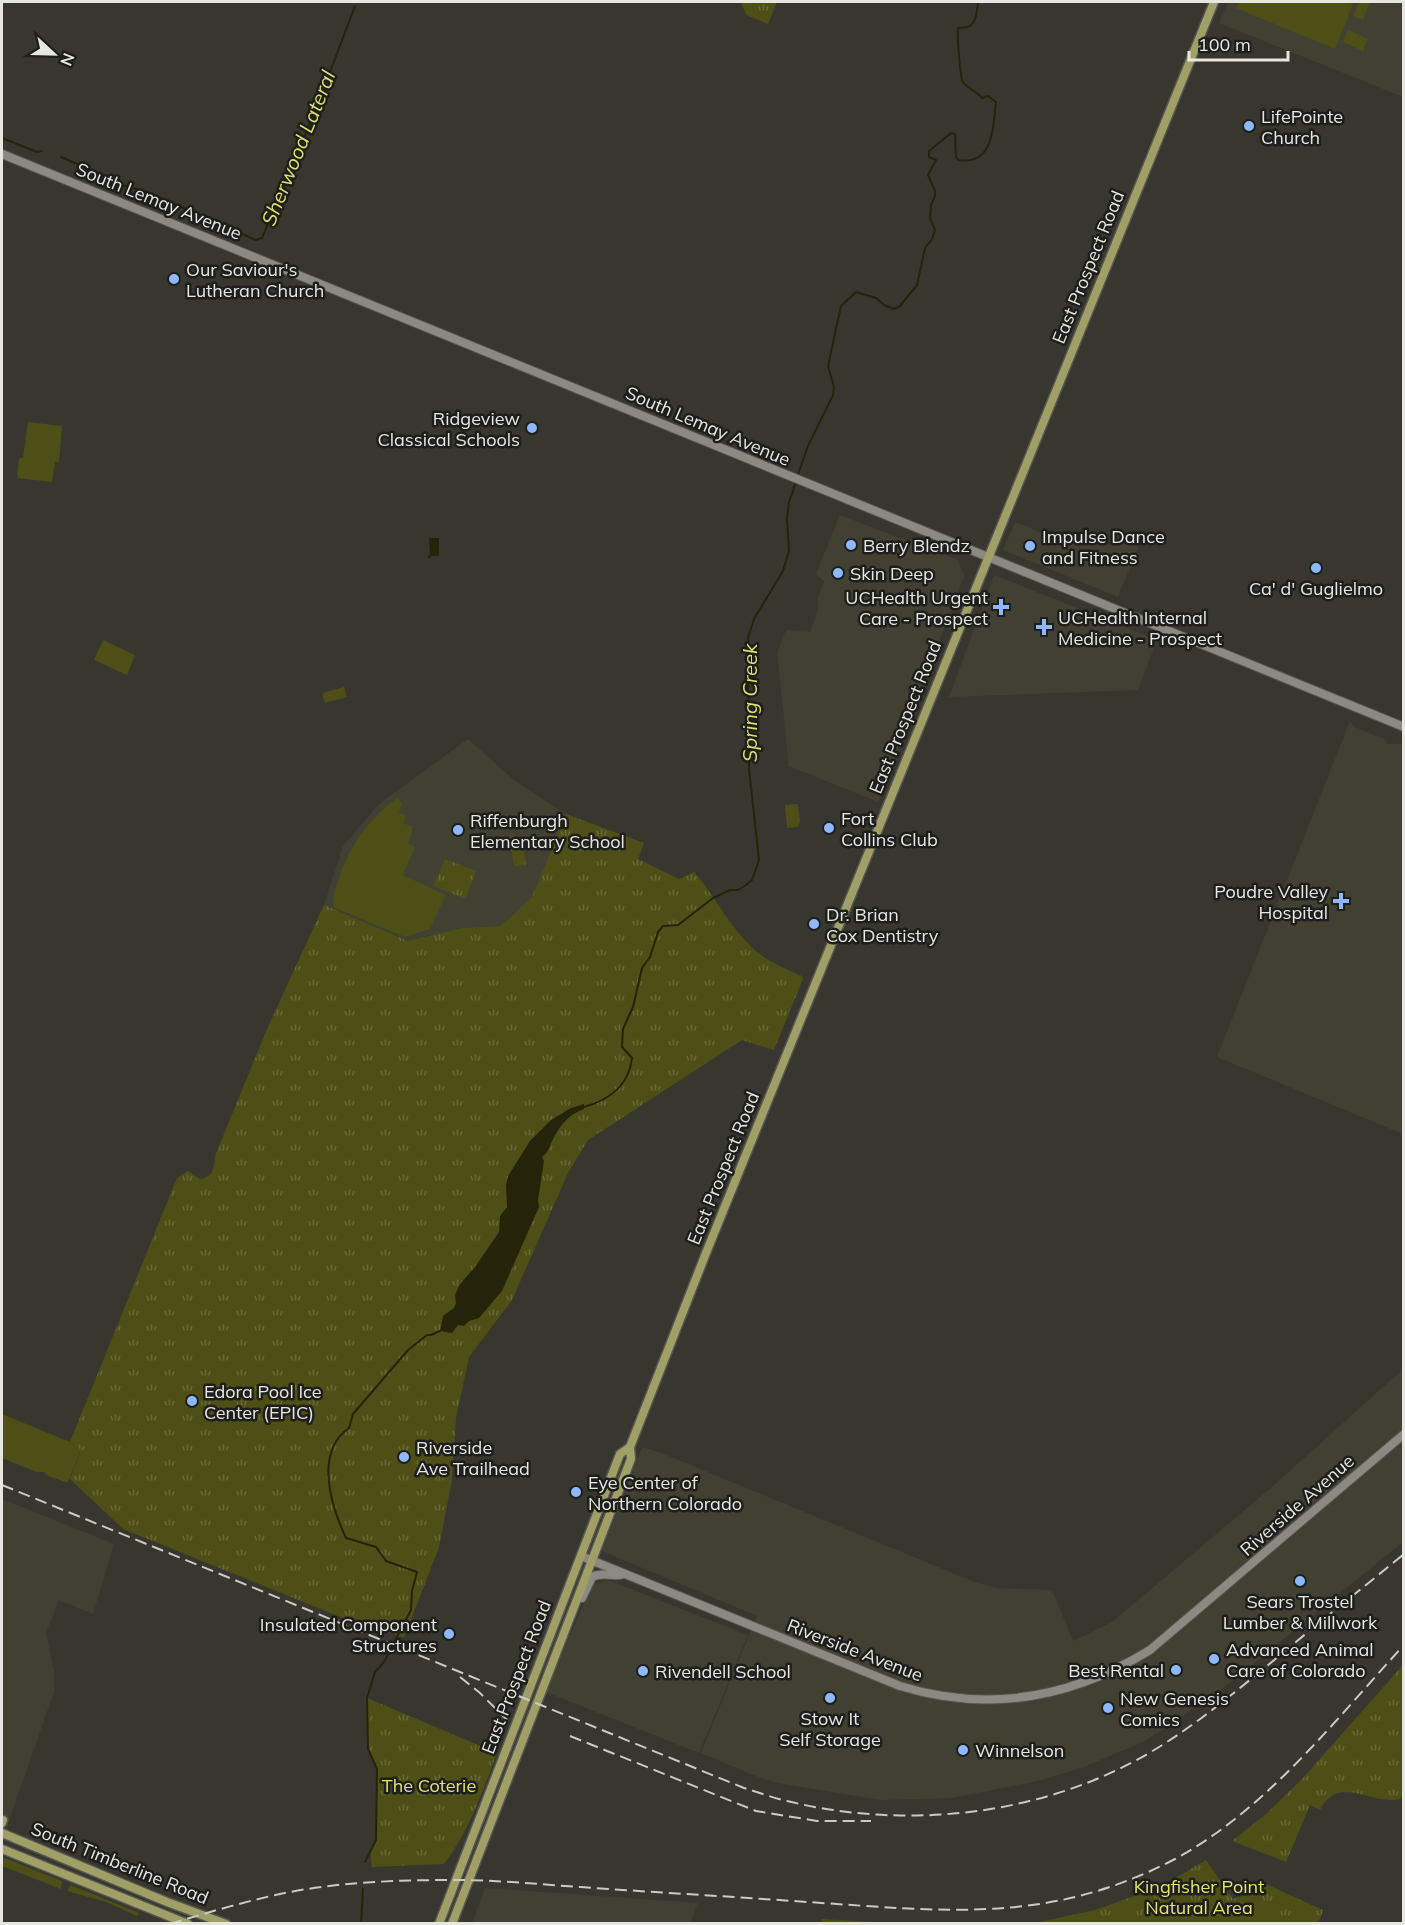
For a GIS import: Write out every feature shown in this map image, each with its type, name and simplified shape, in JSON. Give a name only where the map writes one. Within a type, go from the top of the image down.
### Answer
[{"type":"main road","name":"East Prospect Road","points":[[452,1923],[631,1459],[630,1447],[706,1254],[1214,2]]},
{"type":"main road","name":"South Lemay Avenue","points":[[2,154],[1404,727]]},
{"type":"main road","name":"Riverside Avenue","points":[[581,1556],[868,1674],[916,1691],[968,1699],[1026,1697],[1066,1688],[1098,1677],[1150,1650],[1404,1434]]},
{"type":"main road","name":"East Prospect Road","points":[[439,1923],[620,1454],[630,1447]]},
{"type":"main road","points":[[566,1626],[576,1612],[592,1577],[602,1574],[615,1577],[625,1574]]},
{"type":"main road","name":"South Timberline Road","points":[[2,1833],[167,1902],[226,1923]]},
{"type":"main road","name":"South Timberline Road","points":[[2,1849],[188,1923]]},
{"type":"shaded area","points":[[1228,2],[1403,2],[1403,97],[1219,23]]},
{"type":"shaded area","points":[[840,515],[958,560],[964,576],[920,692],[911,707],[878,802],[789,766],[777,653],[786,630],[810,632],[818,610],[818,599],[824,581],[816,574]]},
{"type":"shaded area","points":[[1015,522],[1060,540],[1104,545],[1129,543],[1142,537],[1118,597],[1003,550]]},
{"type":"shaded area","points":[[429,538],[439,538],[439,556],[432,556],[429,559],[427,557],[430,554]]},
{"type":"shaded area","points":[[994,575],[1157,640],[1138,690],[949,697]]},
{"type":"shaded area","name":"Poudre Valley Hospital","points":[[1350,721],[1355,727],[1386,740],[1388,744],[1403,744],[1403,1134],[1217,1057]]},
{"type":"shaded area","name":"Riffenburgh Elementary School","points":[[468,739],[514,780],[566,814],[532,897],[502,926],[461,928],[408,941],[324,905],[343,846],[379,804]]},
{"type":"shaded area","points":[[584,1104],[584,1109],[573,1114],[561,1126],[542,1157],[544,1161],[539,1207],[502,1291],[479,1318],[469,1321],[464,1326],[458,1325],[452,1333],[440,1331],[443,1316],[454,1308],[455,1295],[460,1284],[475,1267],[499,1232],[500,1216],[507,1207],[508,1176],[530,1141],[551,1120],[571,1108]]},
{"type":"shaded area","points":[[1403,1369],[1403,1542],[1217,1693],[1145,1741],[1084,1767],[1038,1781],[952,1798],[882,1800],[776,1783],[701,1753],[757,1616],[602,1551],[642,1447],[972,1581],[996,1588],[1052,1590],[1073,1641],[1112,1622],[1272,1487]]},
{"type":"shaded area","points":[[2,1499],[114,1544],[93,1614],[59,1600],[46,1633],[54,1671],[54,1692],[8,1823],[2,1820]]},
{"type":"shaded area","name":"Rivendell School","points":[[608,1580],[748,1635],[699,1753],[546,1692],[590,1589],[594,1584]]},
{"type":"shaded area","points":[[485,1888],[698,1903],[690,1923],[472,1923]]},
{"type":"green space","points":[[741,2],[777,2],[768,24],[746,15]]},
{"type":"green space","points":[[1239,2],[1346,2],[1353,4],[1335,49],[1236,8]]},
{"type":"green space","points":[[1359,2],[1370,2],[1363,20],[1353,16]]},
{"type":"green space","points":[[1348,30],[1368,39],[1363,51],[1343,42]]},
{"type":"green space","points":[[28,422],[62,426],[59,462],[55,462],[52,482],[17,478],[19,458],[23,458]]},
{"type":"green space","points":[[103,640],[135,655],[127,675],[94,660]]},
{"type":"green space","points":[[344,687],[347,697],[325,703],[322,693]]},
{"type":"green space","points":[[398,797],[402,804],[399,813],[406,816],[403,823],[413,827],[408,844],[415,847],[403,875],[446,895],[430,929],[405,937],[333,907],[336,886],[343,866],[355,844],[369,824]]},
{"type":"green space","points":[[798,804],[800,821],[798,827],[787,828],[785,805]]},
{"type":"green space","points":[[566,814],[644,843],[638,859],[679,879],[694,872],[731,924],[757,952],[779,966],[802,976],[803,979],[774,1050],[742,1040],[588,1140],[568,1173],[512,1300],[469,1357],[456,1418],[452,1480],[439,1547],[404,1638],[392,1633],[375,1631],[123,1529],[70,1479],[81,1450],[70,1442],[177,1178],[188,1171],[200,1179],[211,1174],[215,1156],[267,1029],[324,905],[408,941],[461,928],[501,926],[532,897]]},
{"type":"green space","points":[[513,834],[523,846],[526,865],[514,866],[512,852],[503,842]]},
{"type":"green space","points":[[445,859],[476,871],[465,899],[434,886]]},
{"type":"green space","points":[[2,1414],[70,1442],[81,1450],[68,1482],[2,1458]]},
{"type":"green space","name":"Kingfisher Point Natural Area","points":[[1403,1665],[1404,1794],[1400,1799],[1389,1800],[1346,1792],[1328,1799],[1320,1810],[1310,1805],[1286,1862],[1232,1841],[1265,1815],[1303,1778]]},
{"type":"green space","name":"The Coterie","points":[[367,1698],[497,1753],[468,1824],[444,1864],[372,1867],[370,1852],[376,1840],[377,1769],[368,1749]]},
{"type":"green space","points":[[2,1857],[62,1881],[61,1889],[2,1866]]},
{"type":"green space","name":"Kingfisher Point Natural Area","points":[[1206,1860],[1233,1899],[1253,1893],[1259,1881],[1323,1910],[1320,1919],[1315,1924],[1035,1923],[1095,1910],[1160,1887]]},
{"type":"green space","points":[[71,1885],[139,1913],[137,1916],[106,1902],[67,1891]]},
{"type":"green space","points":[[822,1919],[888,1923],[821,1923]]},
{"type":"waterway","name":"Spring Creek","points":[[797,477],[808,446],[833,395],[834,387],[828,366],[841,306],[856,292],[876,298],[884,305],[894,309],[900,306],[917,285],[925,248],[935,230],[930,218],[935,191],[928,175],[936,160],[929,157],[929,151],[951,133],[955,134],[958,160],[979,157],[989,143],[996,102],[988,96],[982,98],[963,82],[959,55],[958,28],[971,25],[976,16],[978,2]]},
{"type":"waterway","name":"Sherwood Lateral","points":[[210,220],[256,240],[262,238],[313,117],[355,6]]},
{"type":"waterway","name":"Sherwood Lateral","points":[[2,138],[37,152],[42,151]]},
{"type":"waterway","name":"Sherwood Lateral","points":[[61,157],[103,175],[108,181],[147,192],[202,216]]},
{"type":"waterway","name":"Spring Creek","points":[[584,1107],[609,1096],[627,1076],[632,1058],[622,1047],[623,1029],[633,1007],[642,968],[650,957],[658,932],[663,926],[678,925],[713,898],[746,885],[752,880],[759,860],[749,769],[748,638],[754,619],[783,571],[789,551],[787,519],[789,502],[796,482]]},
{"type":"waterway","name":"Spring Creek","points":[[365,1862],[376,1840],[377,1769],[368,1749],[367,1698],[375,1672],[384,1662],[411,1610],[412,1591],[417,1572],[386,1561],[376,1547],[346,1538],[331,1495],[329,1465],[338,1438],[349,1428],[353,1414],[408,1350],[427,1335],[440,1331]]},
{"type":"waterway","name":"Spring Creek","points":[[361,1924],[363,1889]]},
{"type":"railway","points":[[2,1485],[744,1788],[787,1801],[831,1810],[875,1814],[964,1813],[1008,1806],[1093,1781],[1133,1762],[1206,1715],[1404,1554]]},
{"type":"railway","points":[[170,1924],[301,1890],[345,1884],[410,1880],[471,1880],[951,1910],[995,1909],[1039,1904],[1084,1895],[1129,1880],[1175,1859],[1208,1839],[1240,1815],[1298,1762],[1404,1645]]},
{"type":"railway","points":[[460,1677],[507,1720]]},
{"type":"railway","points":[[570,1736],[756,1811],[817,1821],[871,1821]]},
{"type":"place","name":"LifePointe Church","points":[[1249,126]]},
{"type":"place","name":"Our Saviour's Lutheran Church","points":[[174,279]]},
{"type":"place","name":"Ridgeview Classical Schools","points":[[532,428]]},
{"type":"place","name":"Berry Blendz","points":[[851,545]]},
{"type":"place","name":"Impulse Dance and Fitness","points":[[1030,546]]},
{"type":"place","name":"Ca' d' Guglielmo","points":[[1316,568]]},
{"type":"place","name":"Skin Deep","points":[[838,573]]},
{"type":"place","name":"UCHealth Urgent Care - Prospect","points":[[1001,607]]},
{"type":"place","name":"UCHealth Internal Medicine - Prospect","points":[[1044,627]]},
{"type":"place","name":"Fort Collins Club","points":[[829,828]]},
{"type":"place","name":"Riffenburgh Elementary School","points":[[458,830]]},
{"type":"place","name":"Poudre Valley Hospital","points":[[1341,901]]},
{"type":"place","name":"Dr. Brian Cox Dentistry","points":[[814,924]]},
{"type":"place","name":"Edora Pool Ice Center (EPIC)","points":[[192,1401]]},
{"type":"place","name":"Riverside Ave Trailhead","points":[[404,1457]]},
{"type":"place","name":"Eye Center of Northern Colorado","points":[[576,1492]]},
{"type":"place","name":"Sears Trostel Lumber & Millwork","points":[[1300,1581]]},
{"type":"place","name":"Insulated Component Structures","points":[[449,1634]]},
{"type":"place","name":"Advanced Animal Care of Colorado","points":[[1214,1659]]},
{"type":"place","name":"Best Rental","points":[[1176,1670]]},
{"type":"place","name":"Rivendell School","points":[[643,1671]]},
{"type":"place","name":"Stow It Self Storage","points":[[830,1698]]},
{"type":"place","name":"New Genesis Comics","points":[[1108,1708]]},
{"type":"place","name":"Winnelson","points":[[963,1750]]}]
